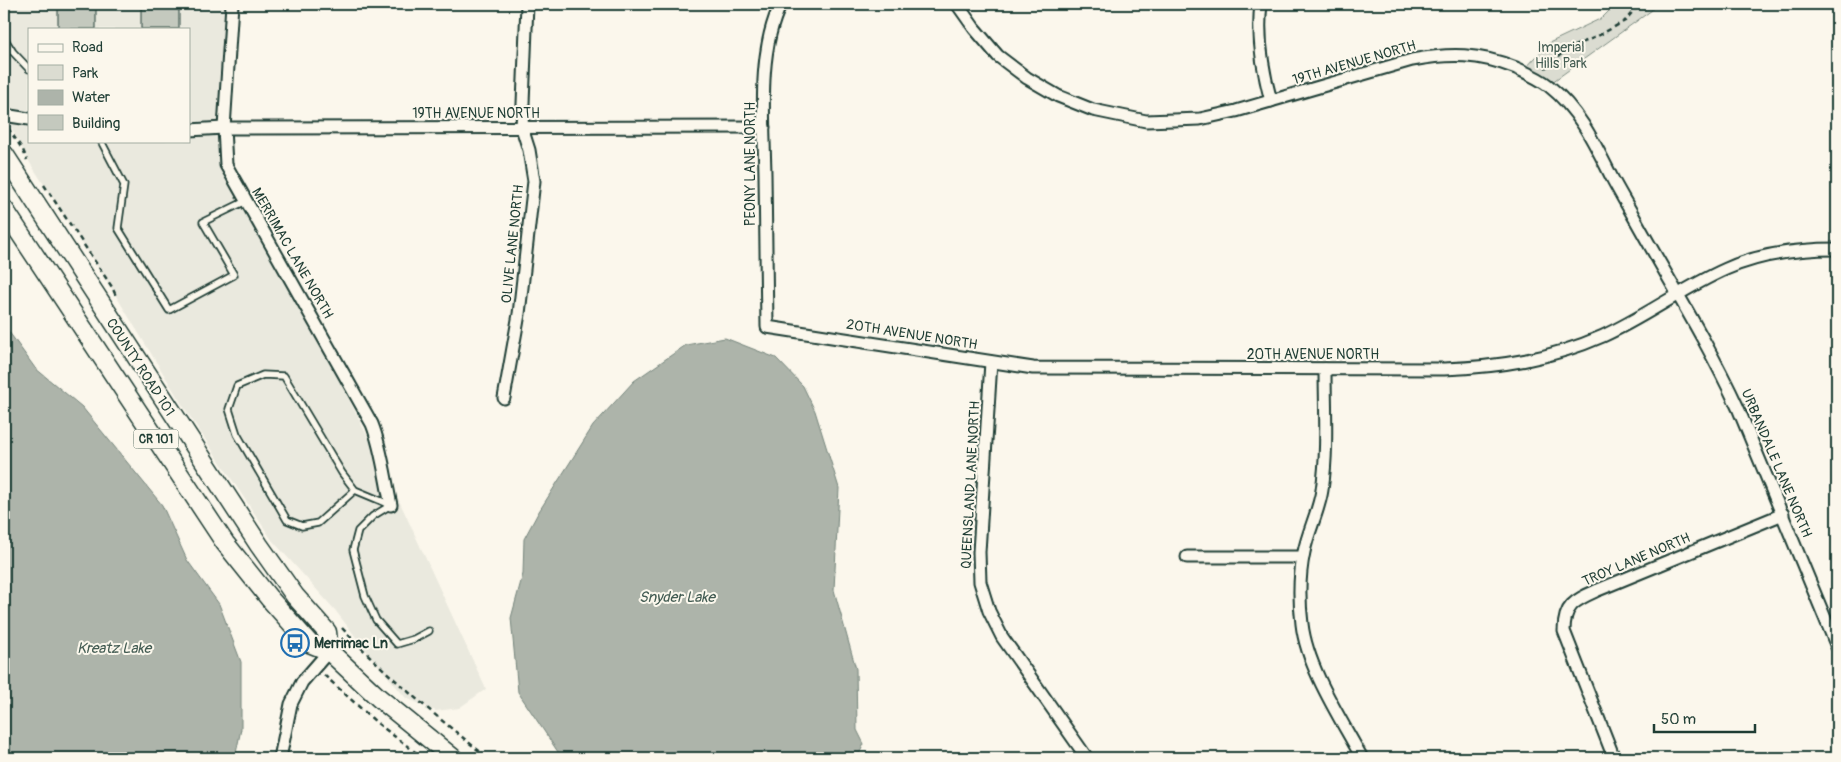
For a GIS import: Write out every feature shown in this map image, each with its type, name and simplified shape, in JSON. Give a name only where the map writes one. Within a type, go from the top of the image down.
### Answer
[{"type":"main road","name":"COUNTY ROAD 101","points":[[4,154],[259,545],[295,596],[327,632],[329,651]]},
{"type":"main road","name":"COUNTY ROAD 101","points":[[4,209],[225,543],[269,598],[308,643],[329,651],[379,698],[453,758]]},
{"type":"street","name":"MERRIMAC LANE NORTH","points":[[232,4],[224,128],[226,165],[372,424],[380,443],[382,463],[391,505]]},
{"type":"street","name":"OLIVE LANE NORTH","points":[[504,398],[519,314],[534,181],[529,150],[522,128],[526,4]]},
{"type":"street","name":"PEONY LANE NORTH","points":[[767,327],[764,127],[767,45],[775,16],[781,4]]},
{"type":"street","name":"19TH AVENUE NORTH","points":[[957,4],[974,28],[998,56],[1020,72],[1058,96],[1093,110],[1128,119],[1164,121],[1200,119],[1412,60],[1440,55],[1468,55],[1496,60],[1548,85],[1568,104],[1586,126],[1611,177],[1677,295]]},
{"type":"street","points":[[1261,4],[1259,21],[1260,53],[1271,100]]},
{"type":"street","points":[[4,115],[28,119]]},
{"type":"street","name":"19TH AVENUE NORTH","points":[[190,130],[224,128],[764,127]]},
{"type":"street","name":"20TH AVENUE NORTH","points":[[767,327],[1033,368],[1484,368],[1524,362],[1564,351],[1602,337],[1726,269],[1762,256],[1797,250],[1837,249]]},
{"type":"street","name":"URBANDALE LANE NORTH","points":[[1677,295],[1724,377],[1837,647]]},
{"type":"street","name":"QUEENSLAND LANE NORTH","points":[[991,362],[979,552],[980,582],[989,611],[1002,637],[1087,758]]},
{"type":"street","points":[[1325,368],[1325,466],[1322,492],[1303,557],[1299,589],[1302,625],[1312,660],[1326,692],[1362,758]]},
{"type":"street","name":"TROY LANE NORTH","points":[[1614,758],[1564,631],[1564,619],[1567,610],[1573,602],[1598,590],[1782,514]]},
{"type":"street","points":[[1187,557],[1303,557]]},
{"type":"street","points":[[280,758],[291,704],[302,682],[329,651]]},
{"type":"lane","points":[[4,38],[13,52],[28,68]]},
{"type":"lane","points":[[102,142],[124,185],[118,228],[169,310],[234,275],[203,222],[246,201]]},
{"type":"lane","points":[[355,490],[318,523],[302,526],[287,520],[237,434],[228,409],[237,386],[263,375],[284,376],[342,473],[355,490],[391,505]]},
{"type":"lane","points":[[391,505],[373,516],[358,530],[353,550],[365,596],[376,620],[397,644],[414,639],[429,631]]},
{"type":"path","points":[[1535,78],[1567,49],[1625,22],[1639,4]]},
{"type":"path","points":[[4,122],[32,166]]},
{"type":"path","points":[[41,180],[112,287],[120,303]]},
{"type":"path","points":[[336,622],[375,663],[422,705],[488,758]]},
{"type":"shaded area","points":[[4,4],[232,4],[227,78],[231,166],[390,481],[486,689],[459,708],[436,711],[406,698],[335,610],[272,540],[183,406],[110,286],[30,163],[4,114]]},
{"type":"green space","name":"Imperial Hills Park","points":[[1616,4],[1653,4],[1652,10],[1548,85],[1523,71],[1549,43],[1602,18]]},
{"type":"water","name":"Kreatz Lake","points":[[4,325],[35,368],[82,407],[162,505],[187,560],[219,604],[241,662],[241,729],[235,758],[4,758]]},
{"type":"water","name":"Snyder Lake","points":[[725,338],[776,358],[803,386],[815,411],[839,488],[834,590],[856,669],[857,730],[864,744],[857,758],[562,758],[518,692],[511,618],[523,574],[524,539],[538,513],[593,426],[634,381],[686,345]]},
{"type":"building","points":[[58,4],[96,4],[96,28],[58,28]]},
{"type":"building","points":[[141,4],[179,4],[179,28],[141,28]]},
{"type":"place","name":"Merrimac Ln","points":[[295,643]]}]
